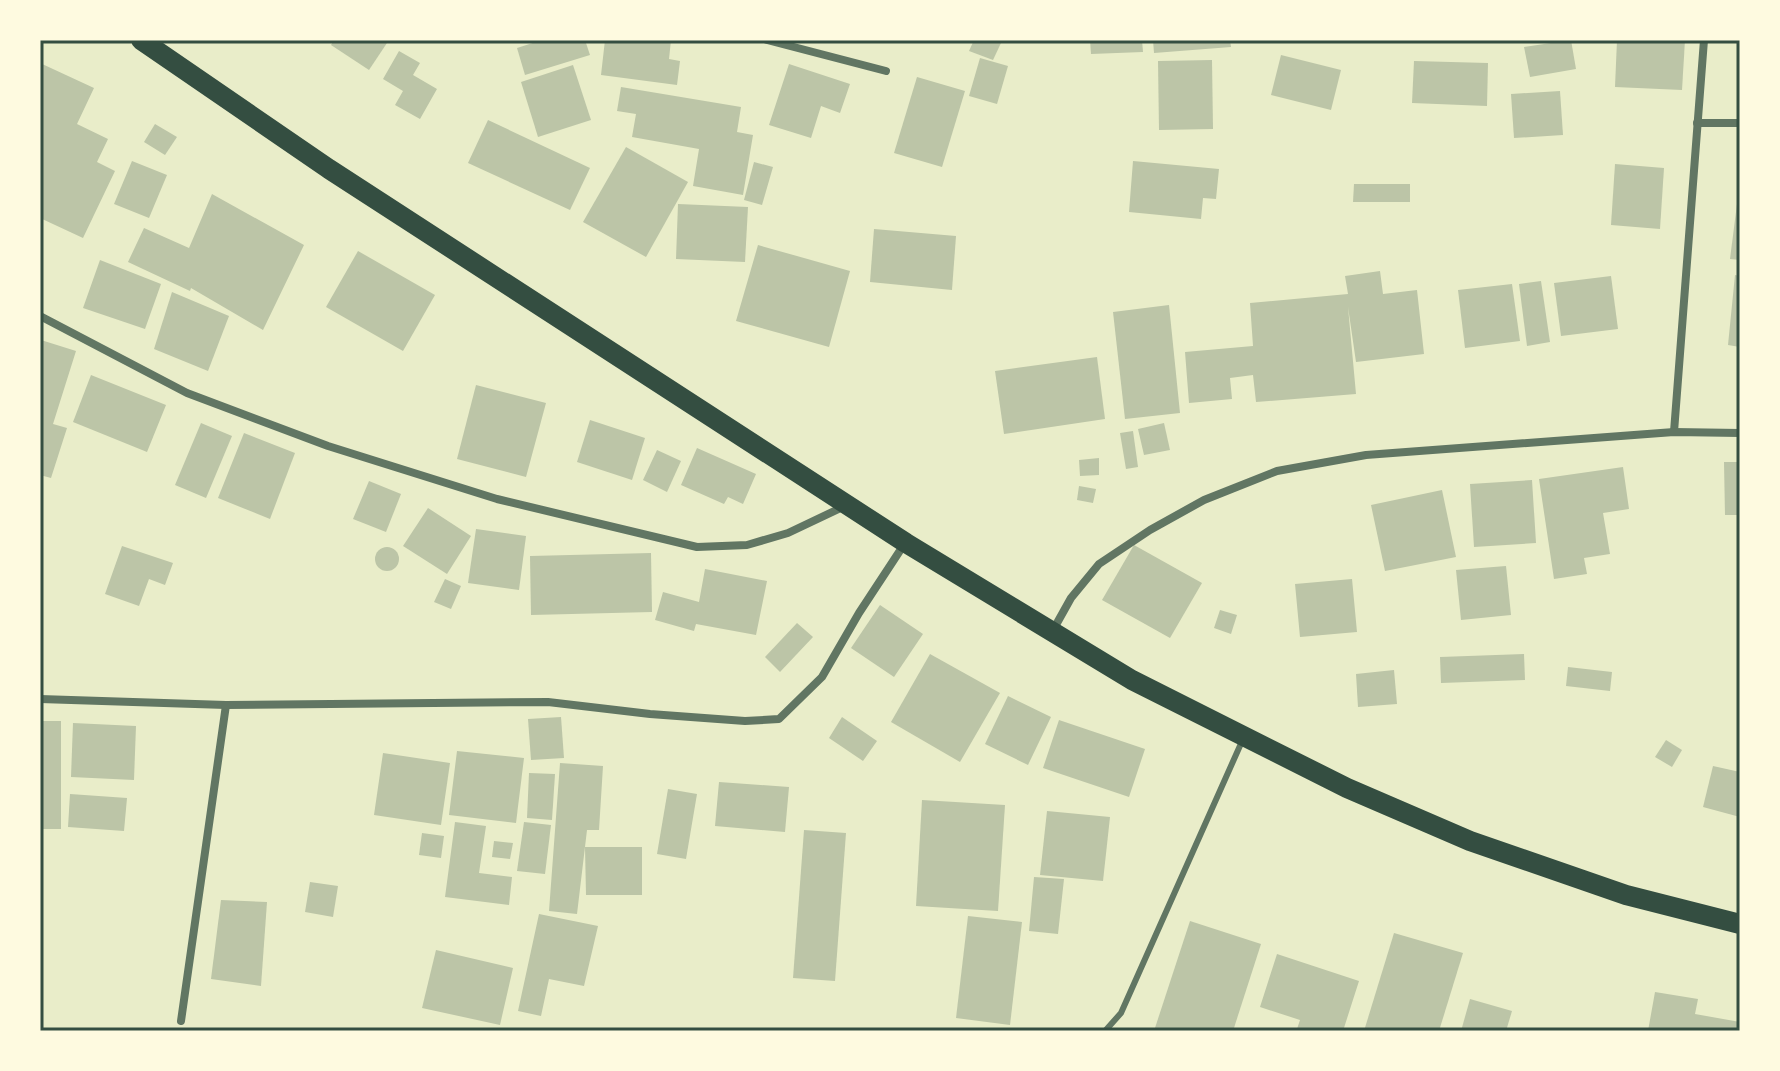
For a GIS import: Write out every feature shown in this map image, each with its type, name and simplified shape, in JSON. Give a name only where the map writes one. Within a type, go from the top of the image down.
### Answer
[{"type":"main road","points":[[141,40],[342,177],[906,543],[1132,680],[1347,788],[1470,841],[1626,895],[1740,924]]},
{"type":"street","points":[[767,40],[886,71]]},
{"type":"street","points":[[1674,432],[1704,40]]},
{"type":"street","points":[[1697,123],[1740,123]]},
{"type":"street","points":[[40,316],[187,393],[328,446],[497,499],[697,547],[747,545],[775,537],[847,504]]},
{"type":"street","points":[[1052,633],[1071,598],[1099,564],[1150,530],[1204,500],[1277,471],[1366,455],[1674,432],[1740,433]]},
{"type":"street","points":[[40,699],[226,705],[548,702],[697,718],[745,721],[779,719],[822,677],[859,613],[906,543]]},
{"type":"street","points":[[181,1021],[226,705]]},
{"type":"lane","points":[[1105,1031],[1121,1013],[1244,737]]},
{"type":"building","points":[[334,40],[389,40],[369,70],[331,45]]},
{"type":"building","points":[[542,40],[585,40],[590,55],[525,75],[517,48]]},
{"type":"building","points":[[605,40],[671,40],[669,59],[680,61],[677,85],[601,75]]},
{"type":"building","points":[[974,40],[1001,43],[993,60],[969,51]]},
{"type":"building","points":[[1090,40],[1142,40],[1143,52],[1091,54]]},
{"type":"building","points":[[1153,40],[1230,40],[1231,47],[1154,53]]},
{"type":"building","points":[[1571,40],[1576,69],[1530,77],[1524,47]]},
{"type":"building","points":[[1617,40],[1685,40],[1682,90],[1615,87]]},
{"type":"building","points":[[399,51],[420,63],[413,75],[437,89],[420,119],[395,105],[403,91],[383,79]]},
{"type":"building","points":[[1281,55],[1341,70],[1331,110],[1271,95]]},
{"type":"building","points":[[980,58],[1008,66],[997,104],[969,96]]},
{"type":"building","points":[[1212,60],[1213,129],[1159,130],[1158,61]]},
{"type":"building","points":[[1414,61],[1488,63],[1487,106],[1412,103]]},
{"type":"building","points":[[40,63],[94,88],[77,124],[108,139],[97,162],[115,171],[83,238],[40,218]]},
{"type":"building","points":[[789,64],[850,84],[840,113],[821,106],[811,138],[769,125]]},
{"type":"building","points":[[573,65],[591,120],[538,137],[521,82]]},
{"type":"building","points":[[917,77],[965,91],[942,167],[894,153]]},
{"type":"building","points":[[621,87],[741,107],[737,132],[753,135],[743,195],[693,186],[699,149],[632,137],[636,114],[617,111]]},
{"type":"building","points":[[1560,91],[1563,135],[1514,138],[1511,94]]},
{"type":"building","points":[[488,120],[590,168],[570,210],[468,163]]},
{"type":"building","points":[[155,124],[177,137],[165,155],[144,142]]},
{"type":"building","points":[[626,147],[688,182],[646,257],[583,222]]},
{"type":"building","points":[[132,161],[167,175],[149,218],[114,204]]},
{"type":"building","points":[[1133,161],[1219,169],[1216,199],[1203,198],[1201,219],[1129,212]]},
{"type":"building","points":[[754,162],[773,167],[762,205],[744,200]]},
{"type":"building","points":[[1615,164],[1664,168],[1660,229],[1611,225]]},
{"type":"building","points":[[1354,184],[1410,184],[1410,202],[1353,202]]},
{"type":"building","points":[[212,194],[304,245],[263,330],[191,288],[190,291],[128,262],[144,228],[189,248]]},
{"type":"building","points":[[678,204],[748,207],[745,262],[676,259]]},
{"type":"building","points":[[1737,204],[1740,204],[1740,260],[1730,259]]},
{"type":"building","points":[[874,229],[956,236],[952,290],[870,282]]},
{"type":"building","points":[[758,245],[850,271],[829,347],[736,321]]},
{"type":"building","points":[[358,251],[435,295],[403,351],[326,307]]},
{"type":"building","points":[[100,260],[161,284],[145,329],[83,308]]},
{"type":"building","points":[[1380,271],[1383,294],[1417,290],[1424,354],[1356,362],[1348,307],[1356,394],[1256,402],[1253,375],[1230,378],[1232,399],[1189,403],[1185,352],[1253,346],[1250,303],[1348,294],[1345,276]]},
{"type":"building","points":[[1735,275],[1740,276],[1740,347],[1728,345]]},
{"type":"building","points":[[1611,276],[1618,329],[1561,336],[1554,283]]},
{"type":"building","points":[[1541,281],[1550,342],[1527,346],[1519,284]]},
{"type":"building","points":[[1512,284],[1520,341],[1465,348],[1458,290]]},
{"type":"building","points":[[172,292],[229,316],[208,371],[154,349]]},
{"type":"building","points":[[1169,305],[1180,413],[1125,419],[1113,312]]},
{"type":"building","points":[[41,340],[76,351],[53,424],[67,428],[51,478],[40,475]]},
{"type":"building","points":[[1097,357],[1105,419],[1004,434],[995,371]]},
{"type":"building","points":[[91,375],[166,405],[147,452],[73,422]]},
{"type":"building","points":[[476,385],[546,403],[526,477],[457,459]]},
{"type":"building","points":[[590,420],[645,438],[632,480],[577,462]]},
{"type":"building","points":[[201,423],[232,436],[206,498],[175,485]]},
{"type":"building","points":[[1164,423],[1170,450],[1144,455],[1138,429]]},
{"type":"building","points":[[1133,431],[1138,467],[1126,469],[1120,433]]},
{"type":"building","points":[[244,433],[295,453],[270,519],[218,498]]},
{"type":"building","points":[[697,448],[756,474],[743,504],[728,497],[724,504],[681,485]]},
{"type":"building","points":[[657,450],[681,461],[667,492],[643,480]]},
{"type":"building","points":[[1099,458],[1099,475],[1080,476],[1079,460]]},
{"type":"building","points":[[1724,462],[1740,462],[1740,515],[1725,515]]},
{"type":"building","points":[[1623,467],[1629,509],[1603,513],[1610,554],[1584,558],[1587,574],[1554,579],[1539,479]]},
{"type":"building","points":[[1532,480],[1536,543],[1474,547],[1470,484]]},
{"type":"building","points":[[369,481],[401,494],[386,532],[353,519]]},
{"type":"building","points":[[1079,486],[1096,489],[1093,503],[1077,500]]},
{"type":"building","points":[[1442,490],[1456,557],[1385,571],[1371,505]]},
{"type":"building","points":[[428,508],[471,536],[447,574],[403,546]]},
{"type":"building","points":[[476,529],[526,536],[519,590],[468,583]]},
{"type":"building","points":[[1134,545],[1202,583],[1170,638],[1102,600]]},
{"type":"building","points":[[122,546],[173,563],[165,585],[149,579],[139,606],[105,594]]},
{"type":"building","points":[[387,547],[395,551],[399,559],[395,567],[387,571],[379,567],[375,559],[379,551]]},
{"type":"building","points":[[651,553],[652,612],[531,615],[530,556]]},
{"type":"building","points":[[1506,566],[1511,615],[1461,620],[1456,570]]},
{"type":"building","points":[[705,569],[767,581],[756,635],[696,624],[694,631],[655,620],[663,592],[699,602]]},
{"type":"building","points":[[445,579],[461,586],[451,609],[434,602]]},
{"type":"building","points":[[1352,579],[1357,632],[1300,637],[1295,584]]},
{"type":"building","points":[[880,605],[923,634],[894,677],[851,648]]},
{"type":"building","points":[[1220,610],[1237,615],[1231,634],[1214,628]]},
{"type":"building","points":[[797,623],[813,637],[780,672],[765,657]]},
{"type":"building","points":[[930,654],[1000,693],[960,762],[891,722]]},
{"type":"building","points":[[1524,654],[1525,680],[1441,683],[1440,657]]},
{"type":"building","points":[[1568,667],[1612,672],[1610,691],[1566,686]]},
{"type":"building","points":[[1394,670],[1397,704],[1358,707],[1356,674]]},
{"type":"building","points":[[1008,696],[1051,717],[1028,765],[985,744]]},
{"type":"building","points":[[561,717],[564,758],[531,760],[528,719]]},
{"type":"building","points":[[842,717],[877,741],[863,761],[829,738]]},
{"type":"building","points":[[1059,720],[1145,749],[1129,797],[1043,768]]},
{"type":"building","points":[[40,721],[61,721],[61,829],[40,829]]},
{"type":"building","points":[[73,723],[136,726],[134,780],[71,777]]},
{"type":"building","points":[[1666,740],[1682,750],[1672,767],[1655,757]]},
{"type":"building","points":[[457,751],[524,758],[516,823],[449,815]]},
{"type":"building","points":[[383,753],[450,763],[441,825],[374,815]]},
{"type":"building","points":[[560,763],[603,766],[599,830],[587,830],[577,914],[549,911]]},
{"type":"building","points":[[1713,766],[1740,772],[1740,817],[1703,807]]},
{"type":"building","points":[[529,773],[555,774],[552,820],[527,818]]},
{"type":"building","points":[[719,782],[789,787],[785,832],[715,826]]},
{"type":"building","points":[[668,789],[697,794],[686,859],[657,854]]},
{"type":"building","points":[[70,794],[127,798],[124,831],[68,827]]},
{"type":"building","points":[[922,800],[1005,805],[998,911],[916,906]]},
{"type":"building","points":[[1047,811],[1110,817],[1103,881],[1040,875]]},
{"type":"building","points":[[455,822],[486,826],[479,873],[512,877],[509,905],[445,897]]},
{"type":"building","points":[[524,822],[551,825],[545,874],[517,871]]},
{"type":"building","points":[[804,830],[846,833],[835,981],[793,978]]},
{"type":"building","points":[[422,833],[444,836],[441,858],[419,855]]},
{"type":"building","points":[[494,841],[513,843],[510,859],[492,857]]},
{"type":"building","points":[[585,847],[642,847],[642,895],[586,895]]},
{"type":"building","points":[[1034,877],[1064,879],[1058,934],[1029,931]]},
{"type":"building","points":[[310,882],[338,886],[333,917],[305,912]]},
{"type":"building","points":[[221,900],[267,902],[261,986],[211,979]]},
{"type":"building","points":[[539,914],[598,926],[584,986],[549,979],[541,1016],[518,1011]]},
{"type":"building","points":[[968,916],[1022,922],[1010,1025],[956,1018]]},
{"type":"building","points":[[1190,921],[1261,944],[1233,1031],[1154,1031]]},
{"type":"building","points":[[1394,933],[1463,953],[1439,1031],[1364,1031]]},
{"type":"building","points":[[436,950],[513,968],[500,1025],[422,1008]]},
{"type":"building","points":[[1277,954],[1359,981],[1343,1031],[1297,1029],[1300,1020],[1260,1007]]},
{"type":"building","points":[[1655,992],[1698,999],[1695,1014],[1740,1022],[1740,1031],[1648,1031]]},
{"type":"building","points":[[1470,999],[1512,1011],[1506,1031],[1461,1031]]}]
